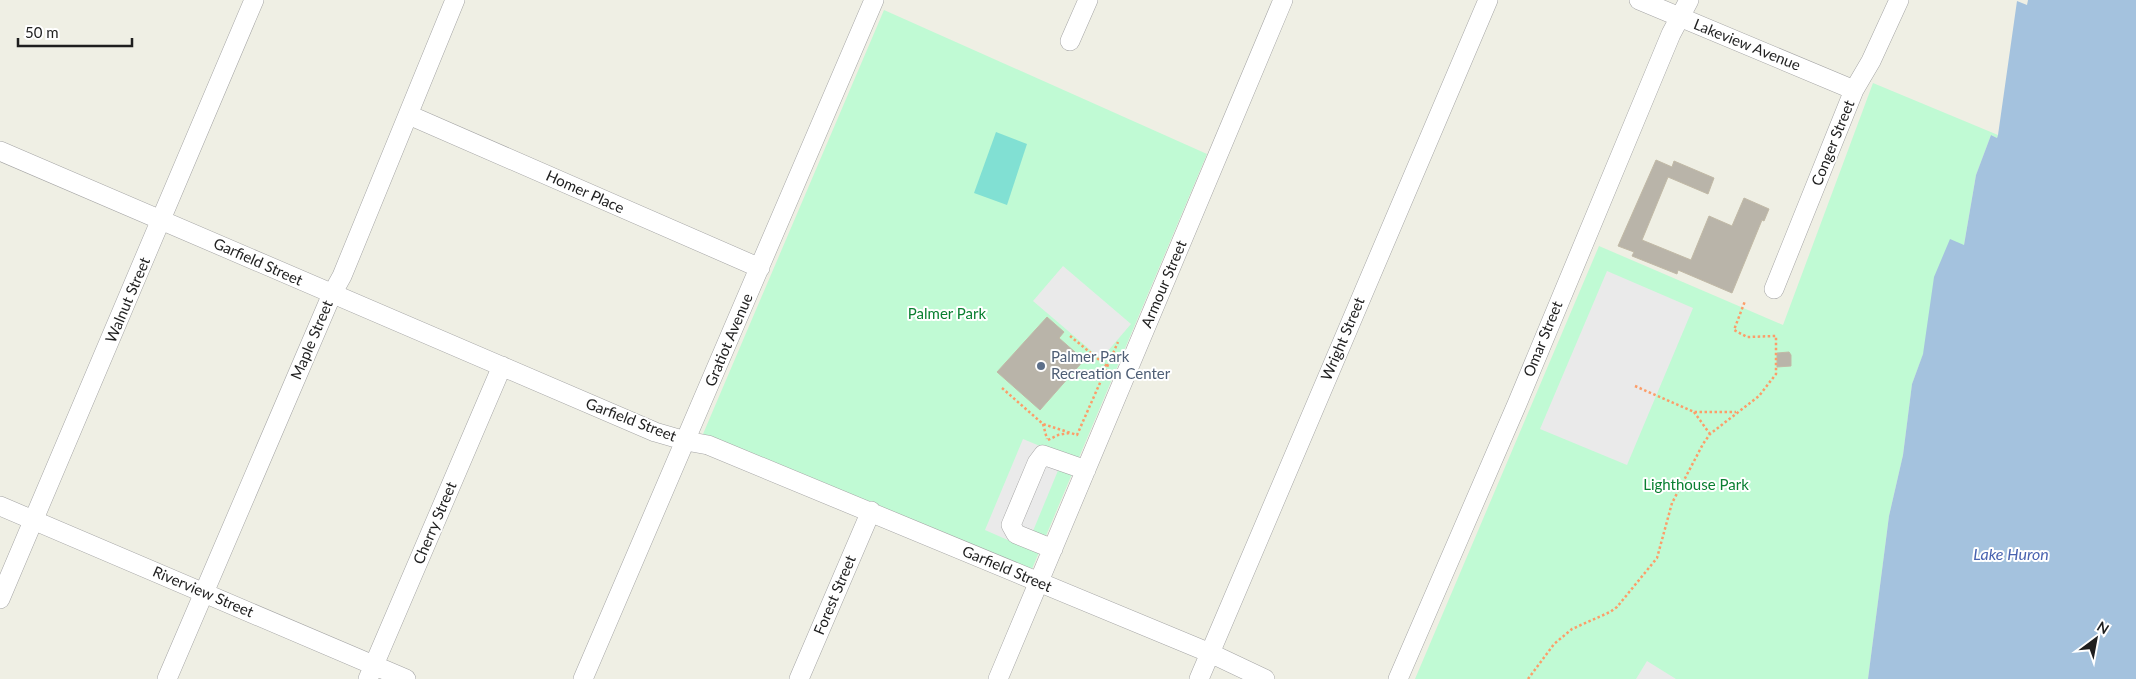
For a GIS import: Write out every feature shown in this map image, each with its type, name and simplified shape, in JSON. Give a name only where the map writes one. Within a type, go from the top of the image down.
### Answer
[{"type":"street","name":"Walnut Street","points":[[0,599],[254,0]]},
{"type":"street","name":"Maple Street","points":[[167,679],[332,294],[342,276],[455,0]]},
{"type":"street","name":"Gratiot Avenue","points":[[583,679],[874,0]]},
{"type":"street","points":[[1070,41],[1088,0]]},
{"type":"street","name":"Armour Street","points":[[998,679],[1040,584],[1283,0]]},
{"type":"street","name":"Wright Street","points":[[1199,679],[1488,0]]},
{"type":"street","name":"Lakeview Avenue","points":[[1639,0],[1854,90]]},
{"type":"street","name":"Omar Street","points":[[1398,679],[1517,404],[1667,43],[1689,0]]},
{"type":"street","name":"Conger Street","points":[[1774,289],[1854,90],[1871,61],[1899,0]]},
{"type":"street","name":"Homer Place","points":[[409,115],[760,268]]},
{"type":"street","name":"Garfield Street","points":[[0,150],[655,432],[686,441],[708,444],[871,511],[1040,584],[1210,653],[1265,679]]},
{"type":"street","name":"Cherry Street","points":[[371,672],[502,366]]},
{"type":"street","points":[[1053,549],[1016,534],[1011,525],[1037,463],[1043,455],[1086,470]]},
{"type":"street","name":"Riverview Street","points":[[0,506],[203,592],[371,672],[406,679]]},
{"type":"street","name":"Forest Street","points":[[799,679],[871,511]]},
{"type":"path","points":[[1528,679],[1554,644],[1572,629],[1617,607],[1652,566],[1660,550],[1672,503],[1703,444],[1710,434],[1758,396],[1776,374],[1776,336],[1747,338],[1734,330],[1744,301]]},
{"type":"path","points":[[1070,336],[1108,367]]},
{"type":"path","points":[[1002,388],[1043,424],[1077,435],[1118,342]]},
{"type":"path","points":[[1635,386],[1694,412],[1738,412]]},
{"type":"path","points":[[1694,412],[1710,434]]},
{"type":"path","points":[[1047,440],[1069,433]]},
{"type":"green space","name":"Palmer Park","points":[[884,10],[1207,154],[1029,576],[703,434]]},
{"type":"green space","name":"Lighthouse Park","points":[[1873,83],[1998,135],[1997,138],[1991,135],[1976,175],[1964,245],[1912,384],[1903,455],[1889,516],[1868,679],[1415,679],[1599,246],[1783,325]]},
{"type":"shaded area","points":[[996,132],[1027,144],[1007,205],[974,193]]},
{"type":"shaded area","points":[[1063,266],[1131,324],[1101,359],[1033,301]]},
{"type":"shaded area","points":[[1607,271],[1693,308],[1627,465],[1540,429]]},
{"type":"shaded area","points":[[1023,439],[1064,456],[1026,548],[985,530]]},
{"type":"shaded area","points":[[1647,661],[1676,679],[1636,679]]},
{"type":"water","name":"Lake Huron","points":[[2028,0],[2136,0],[2136,679],[1868,679],[1889,516],[1903,455],[1912,384],[1923,354],[1934,277],[1950,239],[1964,245],[1976,175],[1991,135],[1997,138],[1998,135],[2017,1],[2027,5]]},
{"type":"building","points":[[1656,160],[1672,167],[1674,161],[1714,178],[1708,194],[1668,177],[1642,240],[1691,260],[1709,216],[1732,226],[1744,198],[1769,209],[1764,221],[1762,220],[1732,293],[1678,270],[1677,274],[1632,256],[1634,252],[1618,246]]},
{"type":"building","name":"Palmer Park Recreation Center","points":[[1047,317],[1064,332],[1059,338],[1084,360],[1040,410],[997,372]]},
{"type":"building","points":[[1789,352],[1791,355],[1791,366],[1777,367],[1777,353]]},
{"type":"place","name":"Palmer Park Recreation Center","points":[[1041,366]]}]
